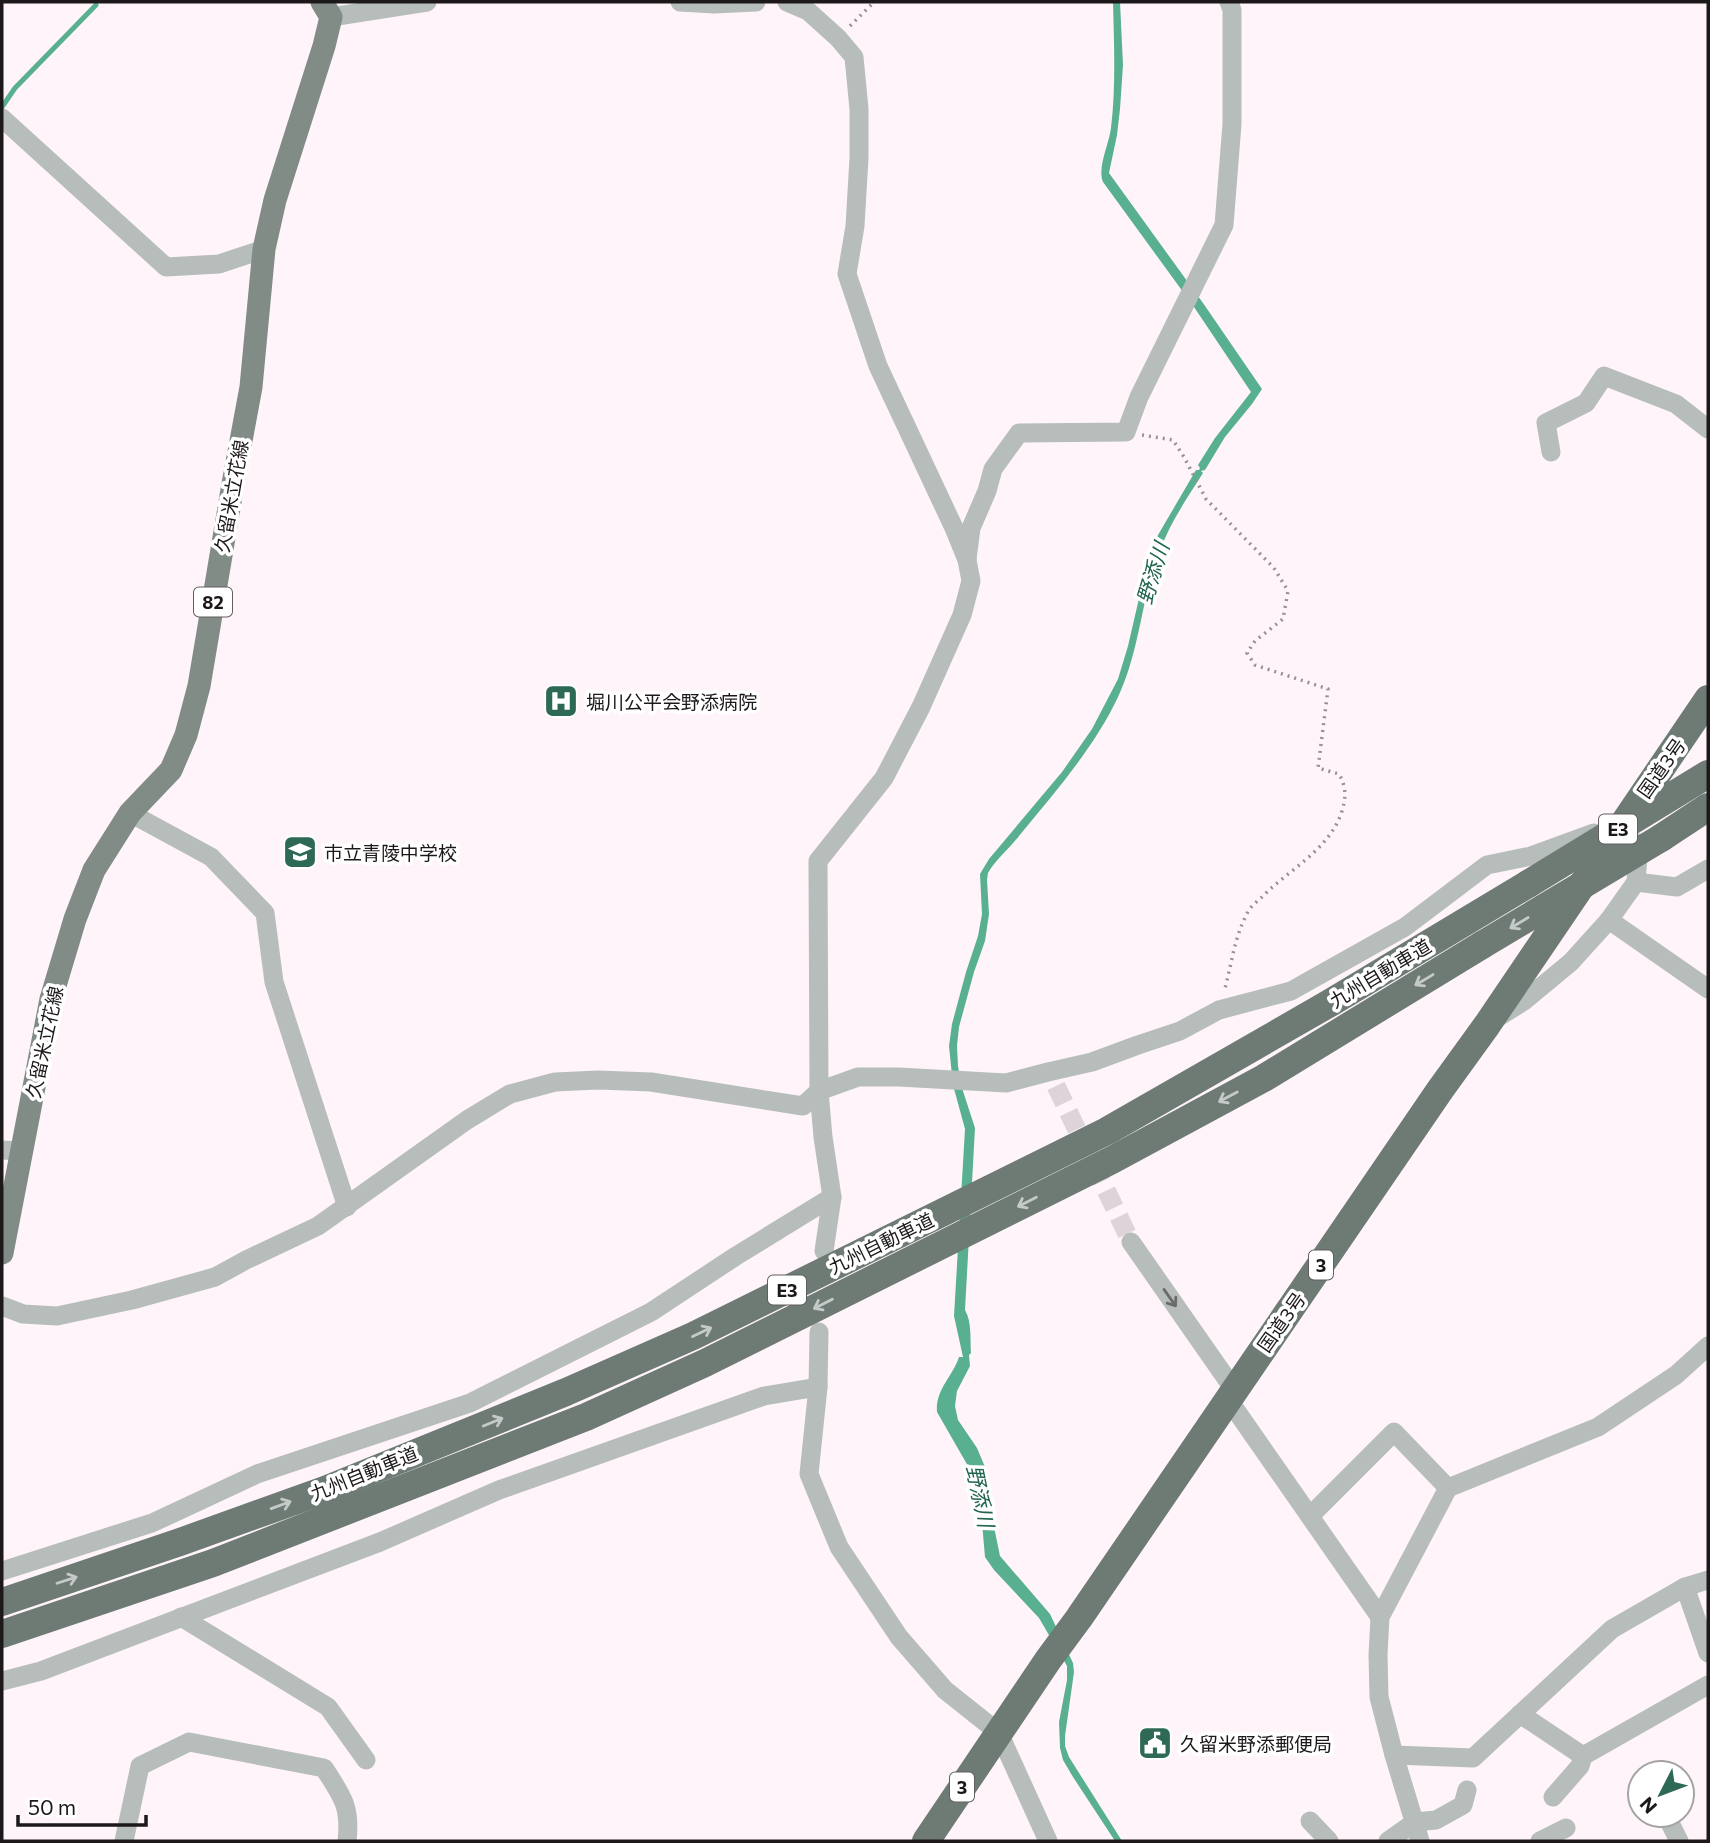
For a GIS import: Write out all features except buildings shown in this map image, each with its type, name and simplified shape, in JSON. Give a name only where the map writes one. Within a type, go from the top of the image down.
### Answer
[{"type":"highway","name":"国道3号","points":[[926,1841],[1708,699]]},
{"type":"highway","name":"九州自動車道","points":[[2,1602],[325,1490],[566,1392],[693,1336],[1107,1131],[1330,1003],[1708,774]]},
{"type":"highway","name":"九州自動車道","points":[[2,1634],[213,1563],[586,1417],[705,1363],[1112,1160],[1264,1078],[1708,807]]},
{"type":"main road","name":"久留米立花線","points":[[2,1253],[12,1151],[51,999],[75,919],[94,870],[130,813],[171,770],[186,735],[199,686],[251,387],[264,249],[275,200],[324,46],[326,9]]},
{"type":"street","points":[[326,9],[427,2]]},
{"type":"street","points":[[680,2],[755,2]]},
{"type":"street","points":[[786,2],[807,11],[838,38],[854,57],[859,109],[859,158],[855,226],[847,274],[878,366],[954,528],[967,561],[971,581],[962,615],[921,707],[884,778],[818,861],[819,1091],[832,1196],[824,1251]]},
{"type":"street","points":[[967,561],[971,528],[987,492],[993,469],[1019,433],[1126,432],[1139,397],[1224,225],[1232,124],[1232,10],[1229,2]]},
{"type":"street","points":[[2,118],[166,267],[219,264],[264,249]]},
{"type":"street","points":[[1551,452],[1546,423],[1586,403],[1604,376],[1676,404],[1708,429]]},
{"type":"street","points":[[2,1306],[23,1314],[57,1316],[132,1300],[215,1276],[318,1226],[467,1120],[510,1094],[555,1082],[651,1082],[803,1106],[819,1091],[859,1077],[1006,1083],[1052,1079],[1180,1031],[1219,1010],[1291,991],[1405,928],[1487,864],[1531,856],[1586,836],[1634,807],[1636,882],[1609,920],[1571,962],[1524,1001],[1487,1025]]},
{"type":"street","points":[[130,813],[211,857],[265,913],[274,982],[347,1207]]},
{"type":"street","points":[[1636,882],[1677,887],[1708,869]]},
{"type":"street","points":[[1609,920],[1708,989]]},
{"type":"street","points":[[2,1571],[152,1523],[257,1474],[470,1402],[651,1312],[832,1196]]},
{"type":"street","points":[[1131,1242],[1310,1516],[1380,1617]]},
{"type":"street","points":[[819,1332],[818,1387],[809,1474],[839,1547],[899,1637],[945,1690],[999,1733],[1048,1841]]},
{"type":"street","points":[[1418,1832],[1379,1697],[1380,1617],[1448,1489],[1598,1427],[1676,1375],[1708,1346]]},
{"type":"street","points":[[2,1681],[41,1671],[380,1542],[499,1490],[764,1396],[818,1387]]},
{"type":"street","points":[[1310,1516],[1394,1432],[1448,1489]]},
{"type":"street","points":[[1394,1755],[1473,1758],[1612,1629],[1685,1587],[1708,1580]]},
{"type":"street","points":[[1685,1587],[1708,1653]]},
{"type":"street","points":[[181,1617],[328,1707],[366,1760]]},
{"type":"street","points":[[1553,1797],[1580,1766],[1583,1756],[1708,1685]]},
{"type":"street","points":[[1520,1714],[1583,1756]]},
{"type":"street","points":[[124,1841],[141,1766],[189,1742],[324,1768],[345,1800],[349,1823],[346,1841]]},
{"type":"street","points":[[1388,1841],[1418,1832],[1463,1805],[1467,1790]]},
{"type":"street","points":[[1310,1821],[1329,1841]]},
{"type":"street","points":[[1540,1841],[1566,1828]]},
{"type":"path","points":[[838,38],[871,2]]},
{"type":"path","points":[[1126,432],[1173,440],[1206,499],[1275,568],[1287,591],[1283,619],[1255,641],[1247,653],[1255,665],[1328,688],[1318,768],[1339,774],[1345,785],[1346,800],[1337,824],[1328,838],[1250,908],[1235,940],[1231,968],[1219,1010]]},
{"type":"water","name":"野添川","points":[[1113,2],[1120,2],[1123,65],[1117,135],[1109,173],[1262,389],[1225,437],[1205,470],[1201,471],[1203,473],[1165,538],[1154,566],[1132,660],[1108,716],[1073,769],[988,873],[989,914],[985,941],[959,1027],[957,1046],[961,1085],[975,1128],[965,1310],[970,1325],[971,1353],[970,1366],[957,1391],[955,1406],[958,1420],[977,1448],[988,1474],[1000,1556],[1050,1614],[1073,1663],[1065,1736],[1069,1757],[1122,1841],[1115,1841],[1063,1760],[1059,1722],[1067,1666],[1039,1618],[985,1557],[980,1500],[976,1485],[937,1412],[942,1390],[959,1357],[963,1357],[954,1316],[965,1129],[953,1085],[949,1046],[952,1024],[982,914],[980,874],[989,859],[1062,772],[1092,729],[1118,679],[1146,568],[1158,535],[1196,470],[1199,470],[1198,465],[1215,438],[1251,392],[1194,307],[1103,182],[1101,170],[1111,128],[1114,96]]},
{"type":"waterway","points":[[2,107],[15,88],[96,5]]},
{"type":"tunnel","points":[[1056,1086],[1131,1242]]},
{"type":"place","name":"堀川公平会野添病院","points":[[561,701]]},
{"type":"place","name":"市立青陵中学校","points":[[300,852]]},
{"type":"place","name":"久留米野添郵便局","points":[[1155,1743]]}]
